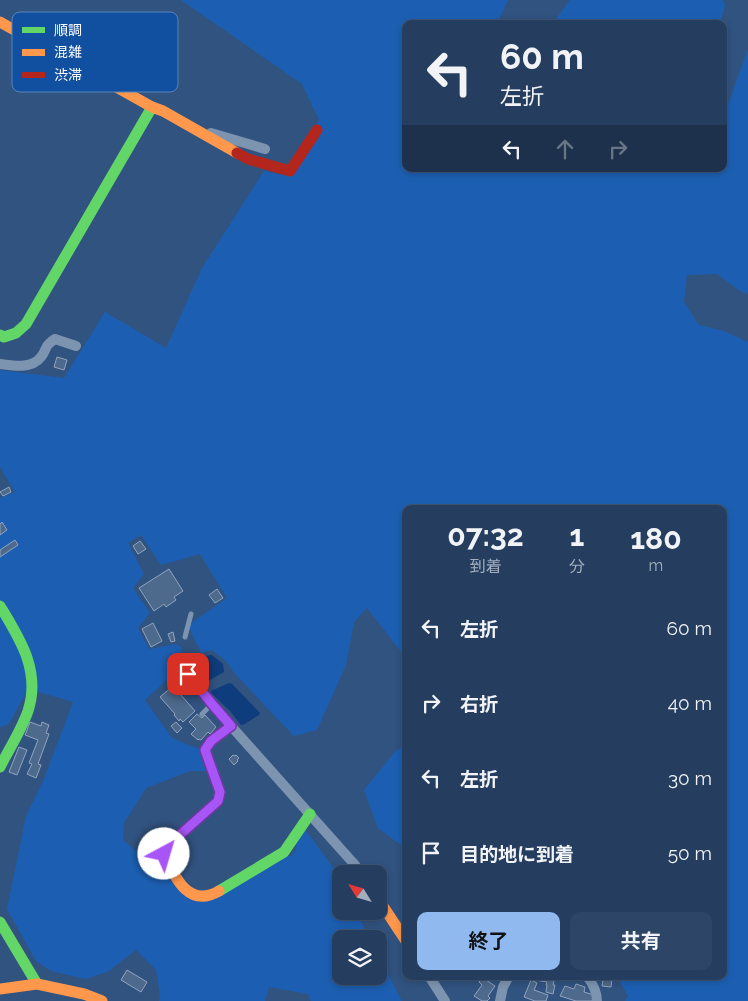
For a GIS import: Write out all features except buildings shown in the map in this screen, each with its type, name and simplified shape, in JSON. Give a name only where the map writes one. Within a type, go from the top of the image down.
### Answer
[{"type":"street","points":[[0,22],[12,29]]},
{"type":"street","points":[[125,92],[152,107],[163,110],[248,159],[290,171],[317,130]]},
{"type":"street","points":[[0,335],[4,337],[16,333],[26,324],[152,107]]},
{"type":"street","points":[[203,134],[207,131],[265,149]]},
{"type":"street","points":[[0,364],[16,366],[32,364],[41,357],[47,344],[56,339],[76,346]]},
{"type":"street","points":[[0,606],[16,632],[28,660],[33,677],[33,694],[28,711],[0,767]]},
{"type":"street","points":[[188,674],[231,726],[355,865]]},
{"type":"street","points":[[231,726],[211,741],[205,750],[220,792],[218,801],[173,841],[164,854],[178,882],[196,896],[205,897],[216,893],[284,852],[310,814]]},
{"type":"street","points":[[388,914],[402,935]]},
{"type":"street","points":[[0,922],[37,984]]},
{"type":"street","points":[[432,980],[445,1001]]},
{"type":"street","points":[[500,1001],[507,980]]},
{"type":"street","points":[[590,980],[597,994],[597,1001]]},
{"type":"street","points":[[0,989],[37,984],[84,994],[102,1001]]},
{"type":"lane","points":[[185,637],[191,614]]},
{"type":"lane","points":[[202,714],[212,704]]},
{"type":"shaded area","points":[[181,0],[508,0],[499,20],[402,20],[402,172],[727,172],[727,107],[748,49],[748,294],[740,291],[717,274],[687,275],[684,302],[699,325],[724,331],[748,342],[748,1001],[625,1001],[628,996],[619,980],[727,980],[727,505],[402,505],[402,653],[367,608],[354,622],[346,665],[317,730],[294,736],[235,674],[226,661],[212,650],[201,653],[188,625],[227,598],[200,554],[161,565],[141,535],[128,543],[144,574],[133,588],[150,613],[138,628],[149,649],[176,644],[181,647],[182,666],[145,700],[172,738],[199,749],[206,771],[190,771],[146,788],[124,823],[123,840],[186,894],[196,899],[284,856],[291,856],[296,850],[297,839],[304,828],[332,866],[332,920],[361,920],[365,930],[332,930],[332,985],[387,985],[387,972],[402,1001],[311,1001],[308,994],[269,987],[265,1001],[159,1001],[160,995],[156,970],[136,950],[109,971],[86,979],[51,971],[36,961],[7,909],[26,816],[44,779],[73,702],[28,689],[9,724],[0,727],[0,498],[15,492],[0,467],[0,370],[64,378],[105,312],[166,348],[202,268],[264,171],[282,175],[319,120],[302,84]]},
{"type":"shaded area","points":[[570,0],[723,0],[725,5],[721,20],[555,20]]},
{"type":"shaded area","points":[[212,655],[223,664],[224,672],[208,681],[198,665],[205,656]]},
{"type":"shaded area","points":[[229,683],[260,713],[243,725],[211,693],[211,691]]},
{"type":"shaded area","points":[[402,747],[402,846],[378,828],[364,790],[394,753]]},
{"type":"traffic: fast","points":[[0,335],[4,337],[16,333],[26,324],[152,107]]},
{"type":"traffic: fast","points":[[0,606],[21,643],[30,669],[32,682],[28,711],[0,767]]},
{"type":"traffic: fast","points":[[219,891],[284,852],[310,814]]},
{"type":"traffic: fast","points":[[0,922],[37,984]]},
{"type":"traffic: slow","points":[[0,22],[12,29]]},
{"type":"traffic: slow","points":[[125,92],[237,153]]},
{"type":"traffic: slow","points":[[219,891],[208,896],[199,896],[191,893],[178,881],[164,854],[173,841],[218,801],[220,792],[205,750],[211,741],[231,726]]},
{"type":"traffic: slow","points":[[388,914],[402,935]]},
{"type":"traffic: slow","points":[[0,989],[37,984],[84,994],[102,1001]]},
{"type":"traffic: jam","points":[[237,153],[248,159],[290,171],[317,130]]},
{"type":"route","points":[[164,854],[173,841],[218,801],[220,792],[205,750],[211,741],[231,726],[188,674]]}]
